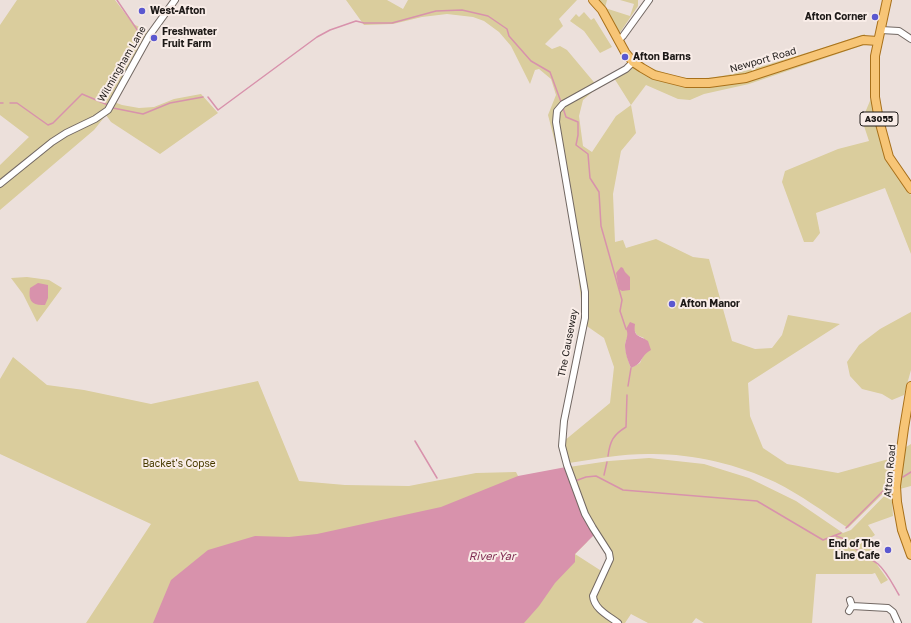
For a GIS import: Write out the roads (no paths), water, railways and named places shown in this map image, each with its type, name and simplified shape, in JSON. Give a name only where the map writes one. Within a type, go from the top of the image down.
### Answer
[{"type":"main road","name":"Newport Road","points":[[593,0],[602,10],[625,52],[634,62],[647,72],[686,83],[709,83],[746,78],[863,40],[878,41]]},
{"type":"main road","name":"A3055","points":[[887,0],[875,56],[875,97],[879,120],[889,157],[911,189]]},
{"type":"main road","name":"Afton Road","points":[[911,386],[896,486],[902,530],[911,555]]},
{"type":"street","name":"Wilmingham Lane","points":[[0,184],[52,142],[66,133],[95,119],[108,110],[149,36],[175,0]]},
{"type":"street","points":[[618,40],[623,36],[648,0]]},
{"type":"street","points":[[880,30],[899,31],[911,39]]},
{"type":"street","name":"The Causeway","points":[[618,623],[594,602],[593,596],[610,559],[608,553],[588,521],[568,468],[562,446],[562,432],[585,318],[586,305],[559,145],[556,114],[563,104],[626,69],[634,62]]},
{"type":"street","points":[[850,600],[850,609],[888,608],[893,612],[898,623]]},
{"type":"water","points":[[621,267],[630,277],[630,290],[622,291],[619,289],[616,273]]},
{"type":"water","points":[[38,283],[48,285],[48,298],[45,305],[37,305],[30,299],[30,288]]},
{"type":"water","points":[[630,322],[635,324],[636,334],[648,341],[651,350],[638,364],[631,368],[626,354],[625,345],[627,335],[626,329]]},
{"type":"water","name":"River Yar","points":[[566,467],[595,534],[575,554],[575,562],[555,583],[539,606],[524,623],[153,623],[171,580],[208,550],[255,536],[289,537],[317,534],[441,507],[518,476]]},
{"type":"waterway","points":[[117,0],[138,31]]},
{"type":"waterway","points":[[208,97],[218,110],[317,37],[330,30],[356,21],[364,23],[392,23],[436,11],[462,10],[488,16],[507,29],[509,36],[531,61],[550,72],[561,102]]},
{"type":"waterway","points":[[10,103],[17,103],[48,125],[53,123],[82,94],[108,105]]},
{"type":"waterway","points":[[113,108],[143,114],[170,103],[203,97]]},
{"type":"waterway","points":[[563,108],[566,117],[578,122],[576,145],[588,154],[590,178],[599,192],[601,226],[622,300],[620,311],[626,329]]},
{"type":"waterway","points":[[628,386],[631,368]]},
{"type":"waterway","points":[[608,456],[613,439],[626,427],[627,395]]},
{"type":"waterway","points":[[415,441],[437,478]]},
{"type":"waterway","points":[[604,475],[607,462]]},
{"type":"waterway","points":[[903,477],[911,472]]},
{"type":"waterway","points":[[575,481],[586,477],[596,476],[623,490],[757,501],[823,540],[841,533]]},
{"type":"waterway","points":[[846,528],[888,486]]},
{"type":"waterway","points":[[836,536],[850,543],[857,550],[878,564],[887,575],[899,595]]},
{"type":"place","name":"West-Afton","points":[[142,11]]},
{"type":"place","name":"Afton Corner","points":[[875,17]]},
{"type":"place","name":"Freshwater Fruit Farm","points":[[154,38]]},
{"type":"place","name":"Afton Barns","points":[[625,57]]},
{"type":"place","name":"Afton Manor","points":[[672,304]]},
{"type":"place","name":"End of The Line Cafe","points":[[888,550]]},
{"type":"park label","name":"Backet's Copse","points":[[179,464]]}]
